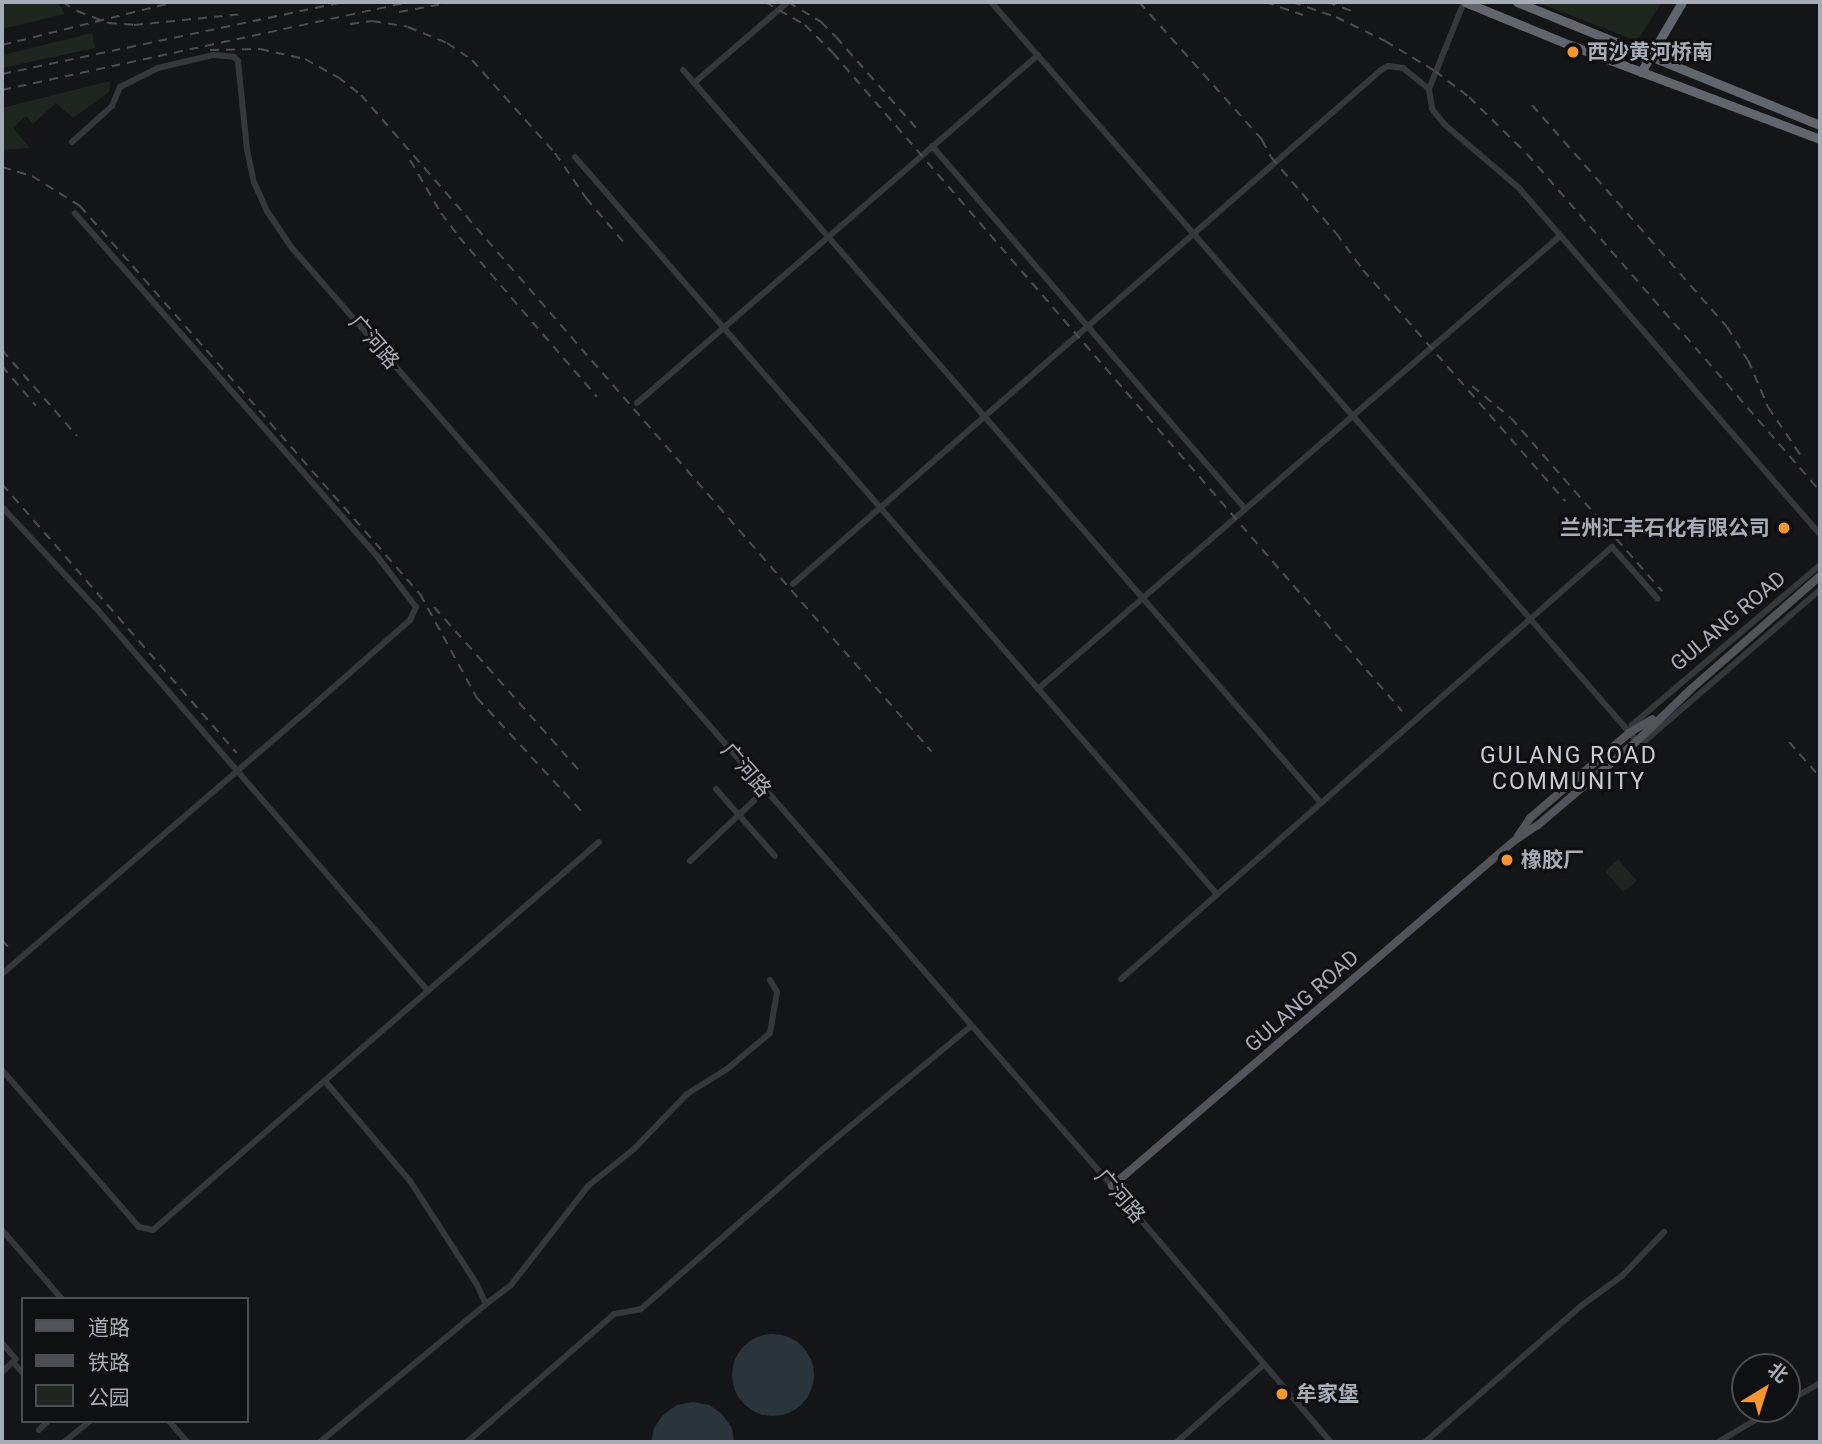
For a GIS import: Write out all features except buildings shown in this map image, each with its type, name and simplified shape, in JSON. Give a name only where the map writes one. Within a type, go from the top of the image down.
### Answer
[{"type":"highway","points":[[1464,2],[1820,139]]},
{"type":"highway","points":[[1517,2],[1648,58],[1820,125]]},
{"type":"highway","points":[[1641,72],[1682,2]]},
{"type":"main road","name":"GULANG ROAD","points":[[1112,1186],[1514,841],[1538,825],[1637,741],[1691,689],[1820,576]]},
{"type":"main road","name":"GULANG ROAD","points":[[1514,841],[1530,818],[1629,733],[1639,730],[1691,689]]},
{"type":"street","points":[[694,83],[788,2]]},
{"type":"street","points":[[991,2],[1355,415],[1637,741]]},
{"type":"street","points":[[1464,2],[1429,89],[1429,99],[1437,116],[1506,175],[1820,534]]},
{"type":"street","name":"广河路","points":[[72,142],[112,106],[120,87],[158,68],[213,55],[234,57],[238,61],[250,166],[260,198],[274,224],[302,260],[1112,1186],[1331,1442]]},
{"type":"street","points":[[638,403],[1038,55]]},
{"type":"street","points":[[793,584],[1381,71],[1388,66],[1403,68],[1429,89]]},
{"type":"street","points":[[682,70],[1321,803]]},
{"type":"street","points":[[932,146],[1245,509]]},
{"type":"street","points":[[575,157],[1216,893]]},
{"type":"street","points":[[2,974],[410,620],[416,607],[368,546],[75,213]]},
{"type":"street","points":[[1038,689],[1560,236]]},
{"type":"street","points":[[2,507],[96,608],[429,991]]},
{"type":"street","points":[[1121,979],[1612,547],[1658,600]]},
{"type":"street","name":"GULANG ROAD","points":[[1629,733],[1632,725],[1820,565]]},
{"type":"street","name":"GULANG ROAD","points":[[1637,741],[1646,740],[1820,590]]},
{"type":"street","points":[[716,789],[775,856]]},
{"type":"street","points":[[690,861],[764,791]]},
{"type":"street","points":[[2,1070],[139,1227],[149,1231],[599,842]]},
{"type":"street","points":[[320,1442],[486,1304],[512,1286],[588,1186],[634,1149],[687,1094],[727,1069],[771,1033],[777,992],[770,980]]},
{"type":"street","points":[[467,1442],[614,1314],[641,1310],[823,1149],[971,1027]]},
{"type":"street","points":[[325,1081],[410,1181],[476,1283],[486,1304]]},
{"type":"street","points":[[2,1230],[60,1297]]},
{"type":"street","points":[[1425,1442],[1582,1305],[1622,1276],[1664,1232]]},
{"type":"street","points":[[2,1343],[21,1370]]},
{"type":"street","points":[[2,1372],[21,1354]]},
{"type":"street","points":[[1177,1442],[1263,1365]]},
{"type":"street","points":[[1801,1394],[1820,1382]]},
{"type":"street","points":[[39,1430],[46,1423]]},
{"type":"street","points":[[64,1442],[85,1423]]},
{"type":"street","points":[[171,1423],[187,1442]]},
{"type":"street","points":[[1718,1442],[1750,1423]]},
{"type":"green space","points":[[2,2],[58,2],[65,14],[2,29]]},
{"type":"green space","points":[[1536,2],[1662,2],[1637,41]]},
{"type":"green space","points":[[92,33],[95,48],[2,68],[2,55]]},
{"type":"green space","points":[[110,81],[109,92],[73,118],[56,103],[33,124],[26,116],[13,128],[30,148],[2,150],[2,108]]},
{"type":"green space","points":[[1618,859],[1637,881],[1623,892],[1605,871]]},
{"type":"shaded area","points":[[765,1334],[781,1334],[796,1341],[807,1352],[814,1367],[811,1391],[802,1404],[781,1416],[765,1416],[750,1409],[739,1398],[732,1383],[732,1367],[739,1352],[750,1341]]},
{"type":"shaded area","points":[[693,1402],[709,1405],[722,1414],[732,1428],[734,1442],[651,1442],[654,1428],[663,1415],[677,1405]]},
{"type":"railway","points":[[62,2],[108,23],[134,25],[242,14]]},
{"type":"railway","points":[[2,45],[175,2]]},
{"type":"railway","points":[[2,74],[343,2]]},
{"type":"railway","points":[[2,90],[410,2]]},
{"type":"railway","points":[[399,12],[453,2]]},
{"type":"railway","points":[[765,2],[805,25],[833,53],[1402,711]]},
{"type":"railway","points":[[788,2],[821,22],[918,130]]},
{"type":"railway","points":[[1139,2],[1267,145]]},
{"type":"railway","points":[[1265,2],[1303,15]]},
{"type":"railway","points":[[1292,2],[1336,17],[1385,41],[1435,71],[1469,97],[1527,154],[1820,491]]},
{"type":"railway","points":[[1327,2],[1354,12]]},
{"type":"railway","points":[[350,24],[372,21],[408,27],[447,43],[472,60],[555,153],[586,198],[626,245]]},
{"type":"railway","points":[[210,50],[260,49],[305,59],[338,77],[361,95],[932,752]]},
{"type":"railway","points":[[1532,105],[1727,327],[1748,360],[1768,407],[1801,456]]},
{"type":"railway","points":[[1262,140],[1271,157],[1336,233],[1363,270],[1565,501]]},
{"type":"railway","points":[[410,160],[441,213],[459,237],[597,397]]},
{"type":"railway","points":[[2,167],[32,176],[80,206],[420,594],[477,698],[583,813]]},
{"type":"railway","points":[[2,350],[77,436]]},
{"type":"railway","points":[[2,366],[36,406]]},
{"type":"railway","points":[[1472,386],[1511,418],[1662,591]]},
{"type":"railway","points":[[2,484],[237,753]]},
{"type":"railway","points":[[434,607],[578,769]]},
{"type":"railway","points":[[1789,742],[1820,777]]},
{"type":"railway","points":[[2,940],[10,949]]},
{"type":"place","name":"西沙黄河桥南","points":[[1573,52]]},
{"type":"place","name":"兰州汇丰石化有限公司","points":[[1784,528]]},
{"type":"place","name":"橡胶厂","points":[[1507,860]]},
{"type":"place","name":"牟家堡","points":[[1282,1394]]},
{"type":"district","name":"GULANG ROAD COMMUNITY","points":[[1569,769]]}]
